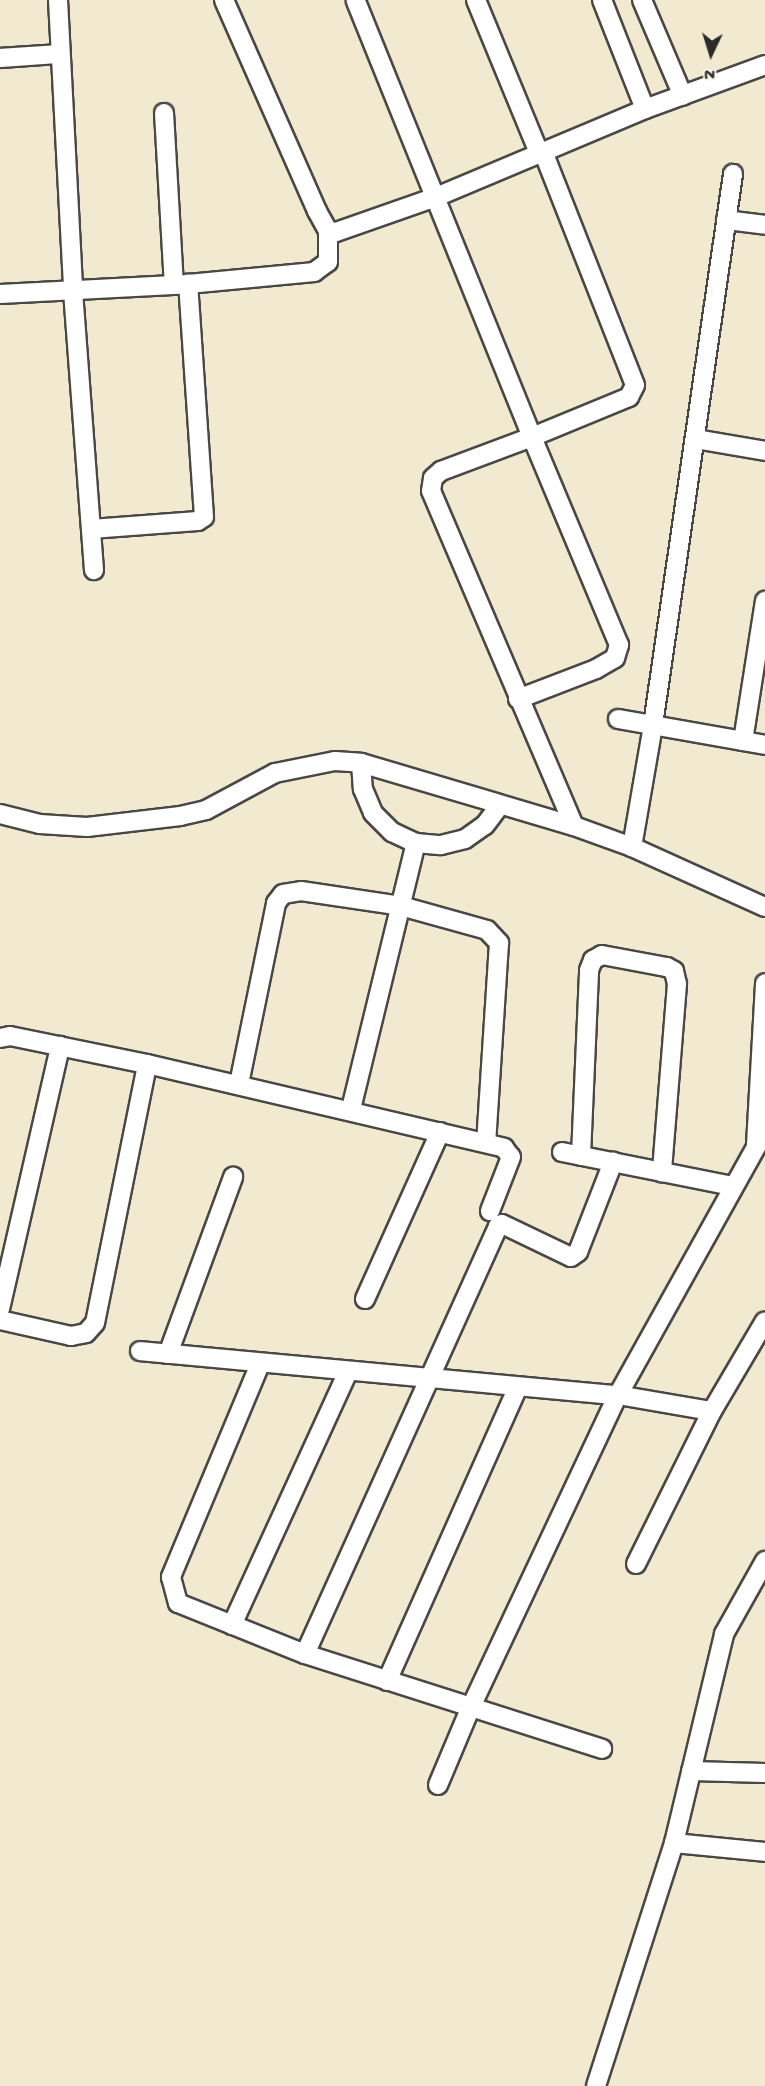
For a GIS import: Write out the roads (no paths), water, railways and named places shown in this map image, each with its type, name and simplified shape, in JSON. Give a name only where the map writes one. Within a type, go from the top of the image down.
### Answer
[{"type":"street","points":[[58,0],[73,291],[94,570]]},
{"type":"street","points":[[0,294],[181,284],[314,272],[328,262],[329,236],[224,0]]},
{"type":"street","points":[[355,0],[619,645],[615,658],[596,669],[518,699]]},
{"type":"street","points":[[476,0],[634,374],[635,385],[629,397],[441,471],[433,478],[431,491],[574,826]]},
{"type":"street","points":[[602,0],[645,109]]},
{"type":"street","points":[[642,0],[683,96]]},
{"type":"street","points":[[0,58],[59,54]]},
{"type":"street","points":[[329,236],[436,197],[645,109],[765,65]]},
{"type":"street","points":[[91,529],[198,521],[204,517],[164,113]]},
{"type":"street","points":[[632,848],[653,725],[732,174]]},
{"type":"street","points":[[726,220],[765,225]]},
{"type":"street","points":[[694,439],[765,452]]},
{"type":"street","points":[[743,741],[765,601]]},
{"type":"street","points":[[618,719],[765,745]]},
{"type":"street","points":[[362,762],[363,789],[374,813],[392,832],[416,843],[441,845],[465,839],[485,825],[500,805]]},
{"type":"street","points":[[0,814],[40,824],[98,826],[197,812],[275,773],[309,764],[362,762],[574,826],[632,848],[765,907]]},
{"type":"street","points":[[351,1109],[416,843]]},
{"type":"street","points":[[239,1084],[276,903],[283,894],[301,891],[401,906],[487,930],[499,943],[486,1143]]},
{"type":"street","points":[[581,1156],[588,970],[593,960],[602,955],[667,967],[674,971],[677,984],[662,1172]]},
{"type":"street","points":[[438,1785],[470,1709],[618,1395],[760,1139],[765,983]]},
{"type":"street","points":[[0,1038],[60,1046],[239,1084],[351,1109],[508,1150],[511,1157],[490,1211]]},
{"type":"street","points":[[0,1309],[60,1046]]},
{"type":"street","points":[[0,1320],[71,1336],[86,1333],[95,1323],[147,1064]]},
{"type":"street","points":[[365,1299],[440,1132]]},
{"type":"street","points":[[562,1152],[732,1186]]},
{"type":"street","points":[[305,1654],[498,1226],[502,1224],[571,1257],[578,1252],[614,1162]]},
{"type":"street","points":[[168,1354],[233,1177]]},
{"type":"street","points":[[636,1564],[712,1411],[765,1322]]},
{"type":"street","points":[[140,1352],[429,1380],[618,1395],[712,1411]]},
{"type":"street","points":[[260,1364],[171,1577],[178,1603],[305,1654],[470,1709],[602,1749]]},
{"type":"street","points":[[232,1625],[348,1372]]},
{"type":"street","points":[[387,1681],[518,1387]]},
{"type":"street","points":[[596,2086],[674,1843],[724,1634],[765,1561]]},
{"type":"street","points":[[691,1771],[765,1773]]},
{"type":"street","points":[[674,1843],[765,1852]]}]
